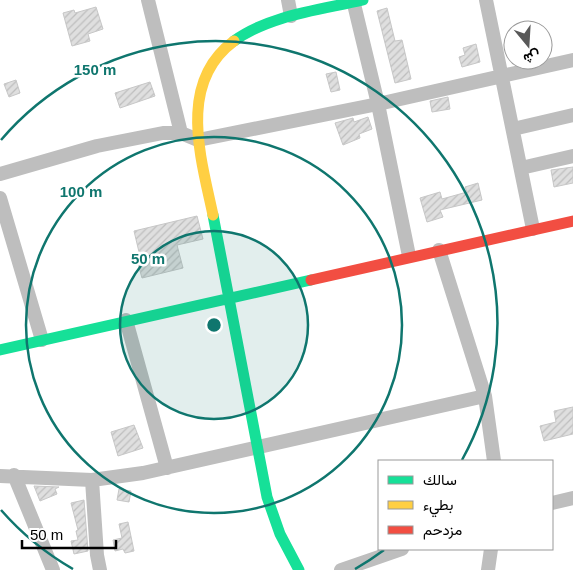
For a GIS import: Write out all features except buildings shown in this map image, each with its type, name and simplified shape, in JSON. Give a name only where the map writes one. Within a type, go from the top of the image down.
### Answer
[{"type":"main road","points":[[299,570],[280,534],[267,497],[227,298],[198,140],[197,109],[204,77],[227,46],[250,30],[291,16],[356,1]]},
{"type":"main road","points":[[0,350],[409,256],[573,221]]},
{"type":"street","points":[[148,0],[181,133]]},
{"type":"street","points":[[288,0],[291,16]]},
{"type":"street","points":[[486,0],[532,229]]},
{"type":"street","points":[[356,1],[409,256]]},
{"type":"street","points":[[0,174],[97,146],[163,133],[181,133],[198,140],[378,104],[573,60]]},
{"type":"street","points":[[513,129],[573,115]]},
{"type":"street","points":[[521,168],[573,156]]},
{"type":"street","points":[[0,198],[42,340]]},
{"type":"street","points":[[439,250],[485,396],[494,460]]},
{"type":"street","points":[[126,320],[167,468]]},
{"type":"street","points":[[53,570],[7,476],[92,480],[143,473],[256,446],[485,396]]},
{"type":"street","points":[[92,480],[97,555],[100,570]]},
{"type":"street","points":[[553,503],[573,498]]},
{"type":"street","points":[[341,570],[399,550]]},
{"type":"street","points":[[488,570],[491,550]]},
{"type":"traffic: fast","points":[[234,41],[248,32],[279,19],[363,0]]},
{"type":"traffic: fast","points":[[213,215],[267,497],[280,534],[299,570]]},
{"type":"traffic: fast","points":[[0,350],[311,280]]},
{"type":"traffic: slow","points":[[213,215],[199,146],[199,99],[205,78],[216,58],[234,41]]},
{"type":"traffic: jam","points":[[311,280],[573,221]]}]
